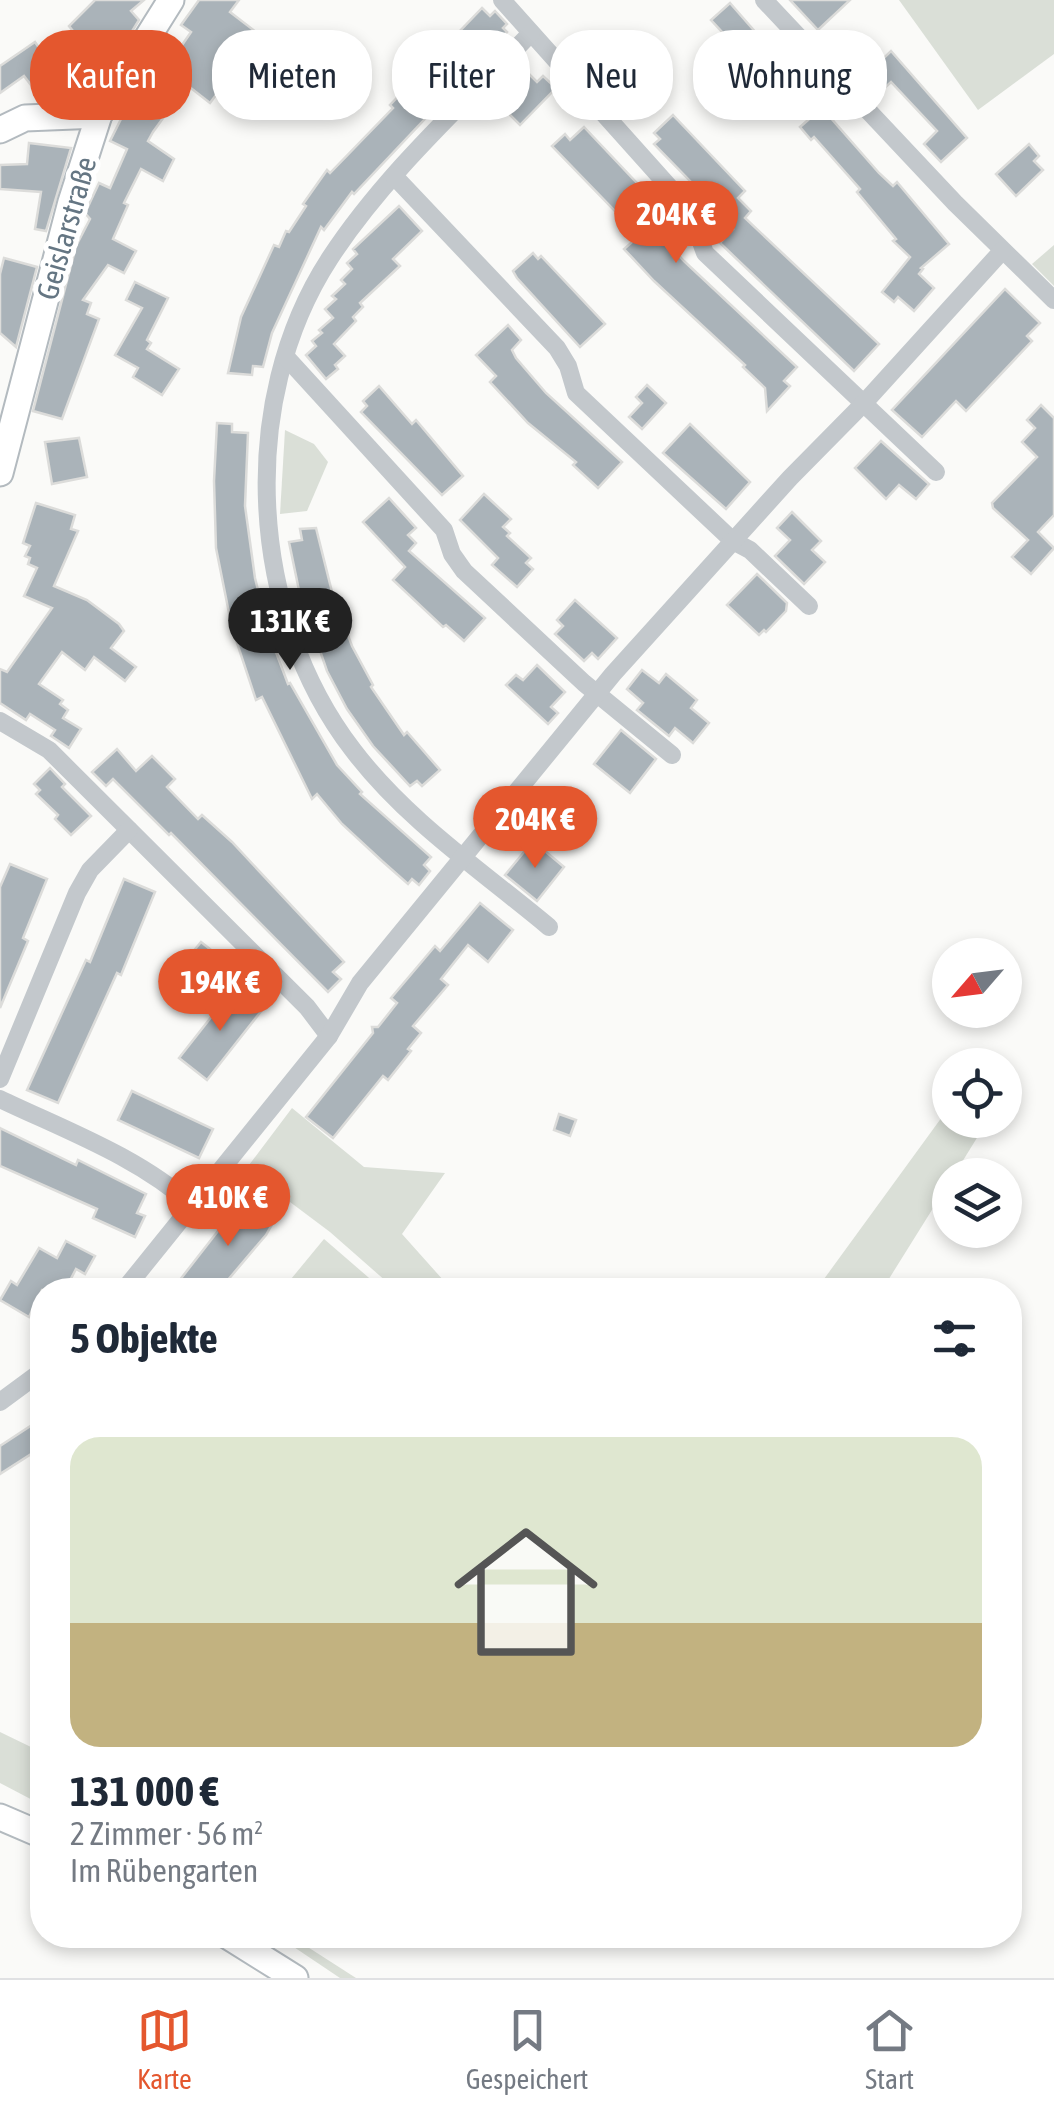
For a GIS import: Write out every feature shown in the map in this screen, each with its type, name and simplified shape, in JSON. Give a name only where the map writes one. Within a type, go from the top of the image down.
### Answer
[{"type":"street","name":"Geislarstraße","points":[[153,30],[172,0]]},
{"type":"street","points":[[502,0],[689,209],[704,253],[936,472]]},
{"type":"street","points":[[764,0],[1002,251],[1054,300]]},
{"type":"street","points":[[531,33],[394,176],[328,262],[298,322],[286,358],[268,452],[267,497],[277,584],[304,668],[352,749],[412,815],[549,927]]},
{"type":"street","points":[[0,130],[30,118]]},
{"type":"street","name":"Geislarstraße","points":[[0,474],[71,202],[97,120]]},
{"type":"street","points":[[394,176],[557,348],[576,392],[809,606]]},
{"type":"street","points":[[134,1278],[329,1036],[360,984],[598,694],[734,540],[1002,251]]},
{"type":"street","points":[[286,358],[444,530],[464,572],[598,694],[672,755]]},
{"type":"street","points":[[0,721],[49,750],[307,1007],[329,1036]]},
{"type":"street","points":[[0,1078],[76,893],[90,870],[128,830]]},
{"type":"street","points":[[0,1099],[112,1153],[171,1186],[193,1206]]},
{"type":"street","points":[[0,1402],[30,1380]]},
{"type":"street","points":[[0,1816],[30,1830]]},
{"type":"street","points":[[247,1948],[295,1978]]},
{"type":"shaded area","points":[[899,0],[1054,0],[1054,54],[978,110]]},
{"type":"shaded area","points":[[1054,245],[1054,286],[1032,264]]},
{"type":"shaded area","points":[[285,430],[314,444],[328,462],[307,511],[280,514]]},
{"type":"shaded area","points":[[292,1108],[364,1167],[445,1173],[402,1234],[441,1278],[382,1278],[330,1232],[246,1169]]},
{"type":"shaded area","points":[[932,1131],[932,1138],[977,1138],[965,1158],[932,1158],[932,1210],[889,1278],[825,1278]]},
{"type":"shaded area","points":[[324,1239],[369,1278],[292,1278]]},
{"type":"shaded area","points":[[0,1732],[30,1747],[30,1799],[0,1783]]},
{"type":"shaded area","points":[[295,1948],[309,1948],[356,1978],[340,1978]]},
{"type":"building","points":[[95,0],[144,0],[131,11],[139,20],[133,30],[72,30],[69,26]]},
{"type":"building","points":[[199,0],[239,0],[230,12],[253,30],[212,30],[210,103],[192,89],[192,30],[181,25]]},
{"type":"building","points":[[790,0],[850,0],[818,30]]},
{"type":"building","points":[[730,3],[754,30],[720,30],[711,20]]},
{"type":"building","points":[[482,8],[490,16],[495,11],[507,24],[505,30],[461,30]]},
{"type":"building","points":[[30,45],[30,84],[24,76],[0,93],[0,66]]},
{"type":"building","points":[[891,51],[967,138],[941,162],[924,144],[937,131],[891,82],[887,86],[887,55]]},
{"type":"building","points":[[530,75],[537,82],[543,76],[550,82],[550,94],[530,115]]},
{"type":"building","points":[[392,109],[392,120],[424,120],[352,192],[324,230],[321,227],[272,333],[263,367],[253,366],[252,375],[228,373],[241,317],[274,245],[279,247],[306,206],[303,204],[327,170],[330,173]]},
{"type":"building","points":[[673,115],[745,191],[738,198],[751,211],[745,218],[879,344],[854,371],[720,243],[733,229],[729,221],[654,144],[660,139],[654,133],[673,120]]},
{"type":"building","points":[[120,120],[162,120],[148,141],[174,159],[163,181],[141,169],[124,203],[128,205],[113,239],[136,251],[124,273],[108,265],[83,300],[91,303],[87,314],[99,319],[62,419],[33,411],[76,246],[90,219],[85,213],[99,183],[110,188],[127,149],[110,141]]},
{"type":"building","points":[[808,120],[833,120],[879,173],[893,186],[897,182],[949,244],[921,268],[919,274],[934,288],[914,311],[898,297],[894,302],[882,292],[910,257],[893,241],[896,239],[857,192],[860,189],[814,137],[811,140],[800,127]]},
{"type":"building","points":[[584,127],[652,199],[638,212],[797,367],[784,381],[790,386],[767,411],[765,388],[624,249],[639,236],[552,146],[565,134],[570,140]]},
{"type":"building","points":[[29,143],[71,148],[46,231],[35,229],[41,192],[0,189],[0,165],[27,164]]},
{"type":"building","points":[[1029,144],[1039,156],[1034,161],[1043,170],[1016,196],[996,174]]},
{"type":"building","points":[[399,206],[422,231],[393,259],[400,266],[360,303],[363,307],[353,317],[356,321],[334,344],[345,356],[326,379],[306,355],[316,346],[312,341],[322,333],[319,330],[333,318],[325,309],[336,299],[332,296],[345,284],[341,280],[352,269],[347,263],[357,254],[353,249]]},
{"type":"building","points":[[533,253],[538,259],[541,256],[605,324],[580,347],[513,271]]},
{"type":"building","points":[[4,258],[37,267],[16,347],[0,333],[0,274]]},
{"type":"building","points":[[135,282],[168,298],[147,340],[151,343],[147,349],[179,369],[162,395],[133,377],[138,368],[115,355],[142,308],[126,300]]},
{"type":"building","points":[[1005,289],[1040,323],[1027,336],[1032,341],[966,411],[956,401],[922,437],[892,410]]},
{"type":"building","points":[[508,325],[521,340],[512,350],[516,358],[546,393],[622,462],[598,488],[573,465],[576,462],[528,423],[490,382],[496,376],[476,355]]},
{"type":"building","points":[[647,385],[666,403],[642,429],[629,417],[642,403],[636,397]]},
{"type":"building","points":[[379,386],[412,424],[416,420],[463,476],[442,495],[361,412],[367,406],[363,401]]},
{"type":"building","points":[[1041,405],[1054,418],[1054,515],[1038,532],[1054,548],[1031,574],[1012,557],[1028,540],[992,503],[1037,457],[1022,442],[1035,428],[1027,420]]},
{"type":"building","points":[[217,423],[232,424],[232,432],[248,433],[245,506],[255,578],[269,634],[288,684],[337,765],[360,794],[431,857],[424,865],[430,871],[419,885],[412,879],[408,884],[382,861],[317,794],[312,799],[262,697],[256,700],[232,628],[216,548]]},
{"type":"building","points":[[690,424],[750,482],[726,509],[663,453]]},
{"type":"building","points":[[79,438],[87,477],[52,484],[45,442]]},
{"type":"building","points":[[881,441],[929,484],[916,499],[899,485],[886,499],[855,468]]},
{"type":"building","points":[[484,494],[511,519],[503,527],[510,533],[507,536],[531,558],[526,563],[533,569],[517,587],[492,565],[498,558],[460,520]]},
{"type":"building","points":[[389,498],[416,528],[408,535],[416,543],[409,551],[485,618],[464,641],[446,625],[443,627],[393,580],[405,567],[363,522]]},
{"type":"building","points":[[36,503],[75,515],[71,529],[78,531],[54,586],[87,600],[119,624],[124,631],[111,648],[136,667],[125,681],[94,657],[85,670],[62,652],[39,684],[63,700],[60,704],[68,710],[63,718],[81,729],[69,748],[51,736],[55,730],[30,714],[26,720],[0,703],[0,669],[7,672],[52,608],[24,596],[37,568],[28,564],[30,558],[25,556],[30,546],[23,543]]},
{"type":"building","points":[[792,512],[821,541],[812,550],[825,562],[804,584],[775,556],[790,540],[777,528]]},
{"type":"building","points":[[316,528],[339,620],[342,619],[371,687],[404,735],[407,732],[440,770],[422,786],[417,781],[410,786],[373,746],[327,671],[302,605],[289,542],[302,540],[300,529]]},
{"type":"building","points":[[757,574],[787,603],[786,611],[759,635],[727,605]]},
{"type":"building","points":[[575,600],[617,638],[598,659],[592,653],[584,661],[555,634],[563,626],[557,620]]},
{"type":"building","points":[[537,665],[565,692],[551,707],[558,713],[548,724],[506,685],[516,675],[523,680]]},
{"type":"building","points":[[642,670],[659,683],[666,674],[697,700],[691,708],[709,723],[693,743],[675,728],[669,736],[637,710],[643,703],[627,689]]},
{"type":"building","points":[[621,730],[656,759],[630,793],[594,764]]},
{"type":"building","points":[[117,749],[136,771],[152,756],[175,779],[167,787],[198,819],[202,815],[232,842],[344,962],[333,972],[341,979],[328,992],[171,833],[113,779],[106,786],[92,772]]},
{"type":"building","points":[[50,768],[65,784],[62,787],[91,816],[71,835],[55,819],[58,815],[36,794],[40,790],[34,784]]},
{"type":"building","points":[[533,841],[564,867],[537,901],[505,875]]},
{"type":"building","points":[[10,864],[47,879],[23,938],[28,941],[0,1008],[0,887]]},
{"type":"building","points":[[124,879],[155,892],[121,975],[117,973],[58,1103],[27,1090],[86,960],[90,962]]},
{"type":"building","points":[[480,903],[513,930],[488,962],[468,945],[441,979],[448,985],[413,1026],[421,1033],[408,1049],[411,1051],[388,1080],[383,1076],[333,1138],[306,1117],[373,1033],[372,1027],[378,1027],[397,1003],[391,998],[435,946],[440,951]]},
{"type":"building","points":[[201,942],[244,976],[235,987],[192,953]]},
{"type":"building","points":[[234,988],[262,1010],[207,1080],[179,1058]]},
{"type":"building","points":[[132,1091],[213,1129],[199,1158],[118,1120]]},
{"type":"building","points":[[559,1114],[576,1120],[570,1136],[554,1130]]},
{"type":"building","points":[[0,1128],[146,1194],[137,1213],[145,1216],[135,1237],[93,1218],[97,1209],[0,1166]]},
{"type":"building","points":[[246,1195],[275,1219],[230,1278],[181,1278]]},
{"type":"building","points":[[66,1241],[95,1256],[85,1274],[76,1269],[71,1278],[30,1278],[29,1317],[0,1300],[11,1281],[17,1285],[39,1248],[57,1258]]},
{"type":"building","points":[[30,1426],[30,1455],[0,1474],[0,1446]]}]
